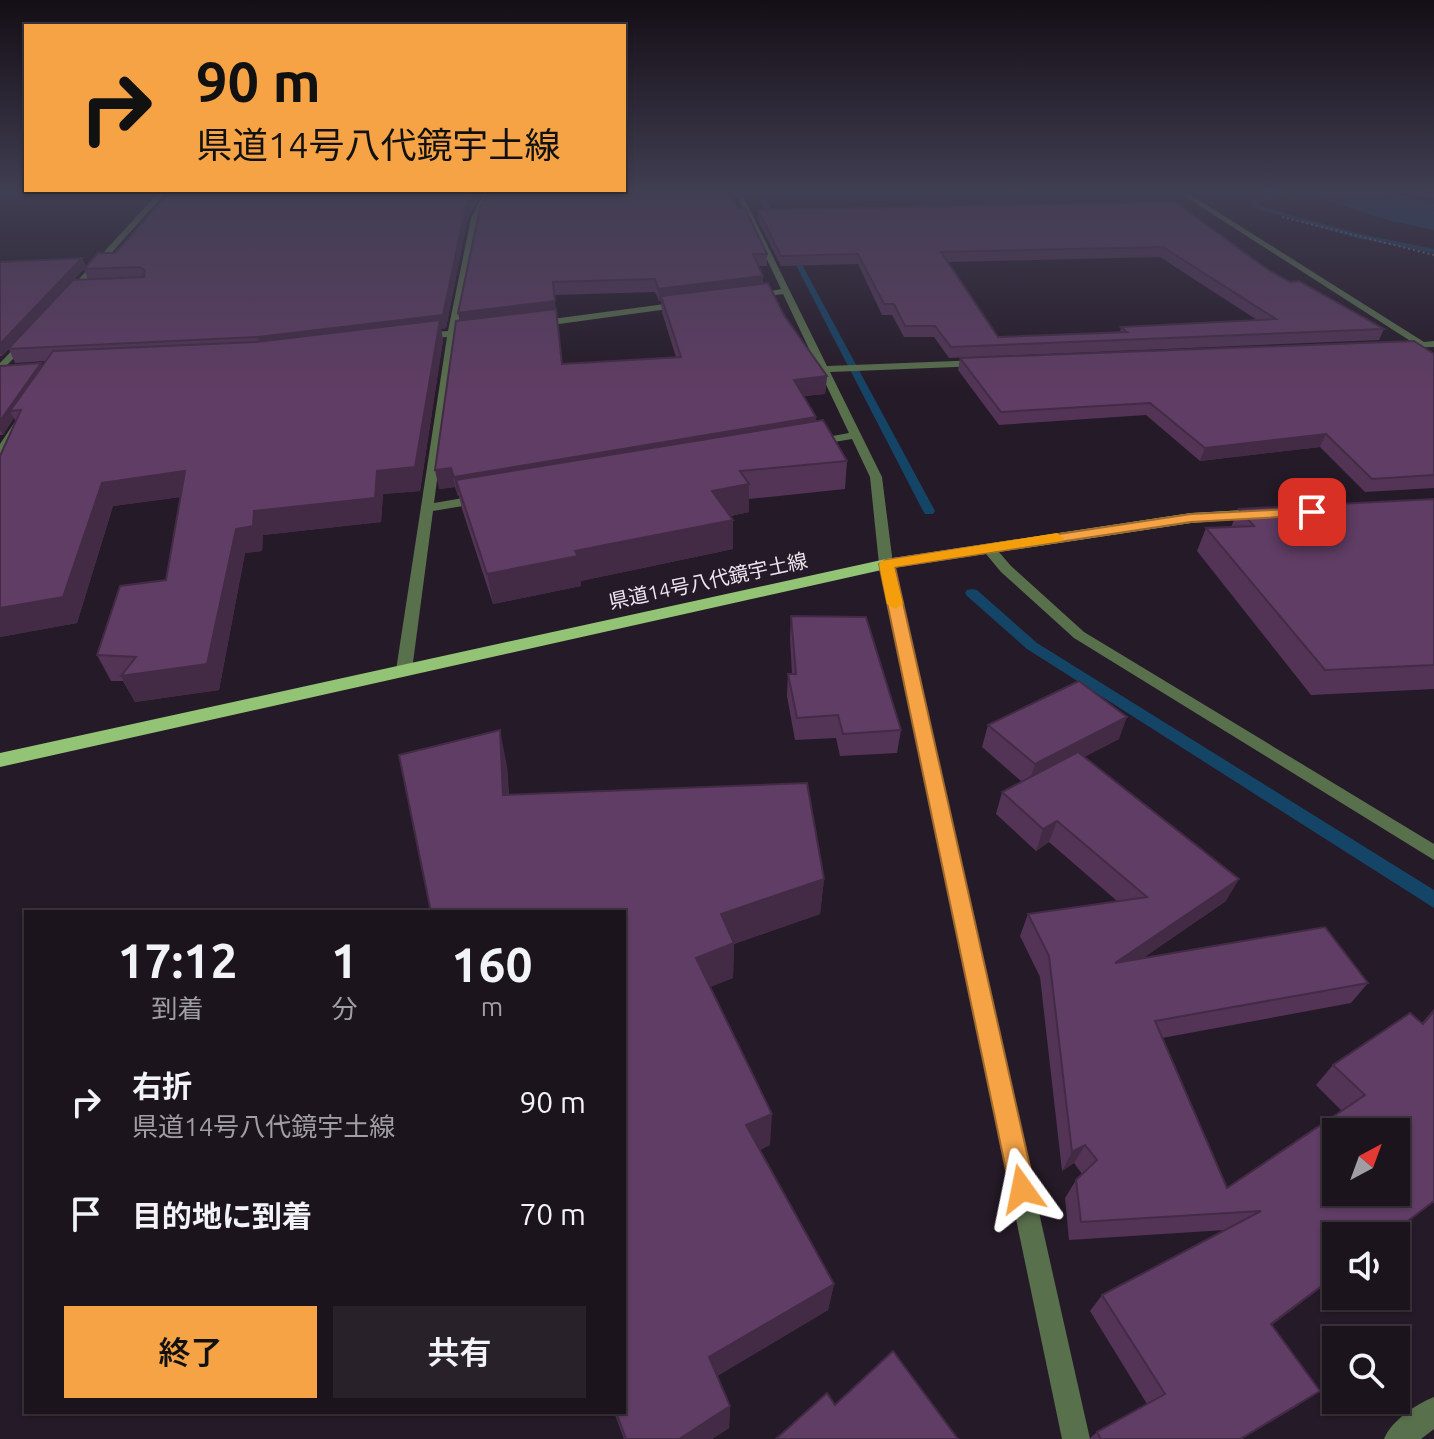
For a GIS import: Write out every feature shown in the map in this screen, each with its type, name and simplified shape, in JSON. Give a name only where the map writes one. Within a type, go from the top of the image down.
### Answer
[{"type":"main road","name":"県道14号八代鏡宇土線","points":[[0,760],[886,564],[1191,518],[1282,513]]},
{"type":"street","points":[[64,300],[103,257]]},
{"type":"street","points":[[404,670],[452,334],[467,257]]},
{"type":"street","points":[[769,257],[830,369],[876,477],[886,564],[1076,1439]]},
{"type":"street","points":[[1286,257],[1428,345],[1434,352]]},
{"type":"street","points":[[75,288],[89,288]]},
{"type":"street","points":[[738,297],[785,291]]},
{"type":"street","points":[[520,326],[691,303]]},
{"type":"street","points":[[414,337],[489,330]]},
{"type":"street","points":[[0,370],[32,334]]},
{"type":"street","points":[[1391,346],[1428,345]]},
{"type":"street","points":[[830,369],[995,362]]},
{"type":"street","points":[[0,370],[15,369]]},
{"type":"street","points":[[0,452],[25,415]]},
{"type":"street","points":[[796,445],[857,435]]},
{"type":"street","points":[[427,508],[489,498]]},
{"type":"street","points":[[988,548],[1006,569],[1079,635],[1434,853]]},
{"type":"street","points":[[1398,1439],[1434,1411]]},
{"type":"building","points":[[94,257],[455,257],[443,315],[258,337],[8,349],[73,280],[144,277],[145,270],[139,267],[84,269]]},
{"type":"building","points":[[470,257],[754,257],[763,276],[658,289],[655,279],[553,282],[555,301],[458,313]]},
{"type":"building","points":[[860,257],[944,257],[998,337],[1127,332],[1121,327],[1276,319],[1179,257],[1251,257],[1290,282],[1299,281],[1384,329],[951,347],[935,326],[905,326],[894,304],[884,304]]},
{"type":"building","points":[[82,258],[0,344],[0,262]]},
{"type":"building","points":[[768,283],[784,315],[827,376],[794,380],[816,417],[454,477],[451,468],[435,470],[456,321],[556,309],[562,364],[681,357],[661,296]]},
{"type":"building","points":[[440,320],[415,467],[377,471],[375,498],[254,511],[253,526],[236,529],[207,664],[121,676],[136,657],[97,655],[120,586],[166,580],[185,471],[102,483],[63,597],[0,608],[0,456],[21,410],[10,411],[53,351],[256,342]]},
{"type":"building","points":[[1414,341],[1434,354],[1434,475],[1372,479],[1326,434],[1205,448],[1150,403],[1001,412],[960,358]]},
{"type":"building","points":[[41,363],[0,421],[0,366]]},
{"type":"building","points":[[823,420],[847,461],[740,471],[749,484],[712,491],[733,520],[575,551],[578,556],[487,574],[456,480]]},
{"type":"building","points":[[1434,499],[1434,665],[1325,670],[1206,528],[1254,526],[1239,509]]},
{"type":"building","points":[[791,616],[866,617],[901,730],[843,734],[838,715],[797,718],[788,674],[796,674]]},
{"type":"building","points":[[1079,681],[1127,717],[1035,764],[988,725]]},
{"type":"building","points":[[500,730],[503,795],[807,783],[824,879],[721,914],[734,943],[696,958],[772,1114],[746,1125],[834,1284],[709,1357],[730,1406],[679,1439],[626,1439],[617,1414],[626,1414],[626,910],[431,910],[399,755]]},
{"type":"building","points":[[1078,752],[1239,879],[1115,963],[1325,927],[1368,983],[1155,1021],[1227,1188],[1322,1124],[1322,1206],[1410,1206],[1410,1118],[1331,1118],[1365,1095],[1333,1065],[1410,1013],[1423,1024],[1434,1011],[1434,1201],[1406,1222],[1322,1222],[1322,1286],[1271,1324],[1320,1391],[1240,1439],[1101,1439],[1097,1432],[1165,1394],[1102,1295],[1261,1211],[1081,1222],[1076,1180],[1097,1160],[1085,1145],[1072,1152],[1049,956],[1028,914],[1147,897],[1057,821],[1043,829],[1002,792]]},
{"type":"building","points":[[893,1351],[958,1439],[776,1439],[827,1393],[835,1405]]},
{"type":"waterway","points":[[794,257],[929,511]]},
{"type":"waterway","points":[[972,593],[1032,646],[1434,900]]},
{"type":"slow traffic","points":[[895,604],[886,564],[1057,538]]},
{"type":"route","points":[[1022,1189],[886,564],[1191,518],[1312,512]]}]
